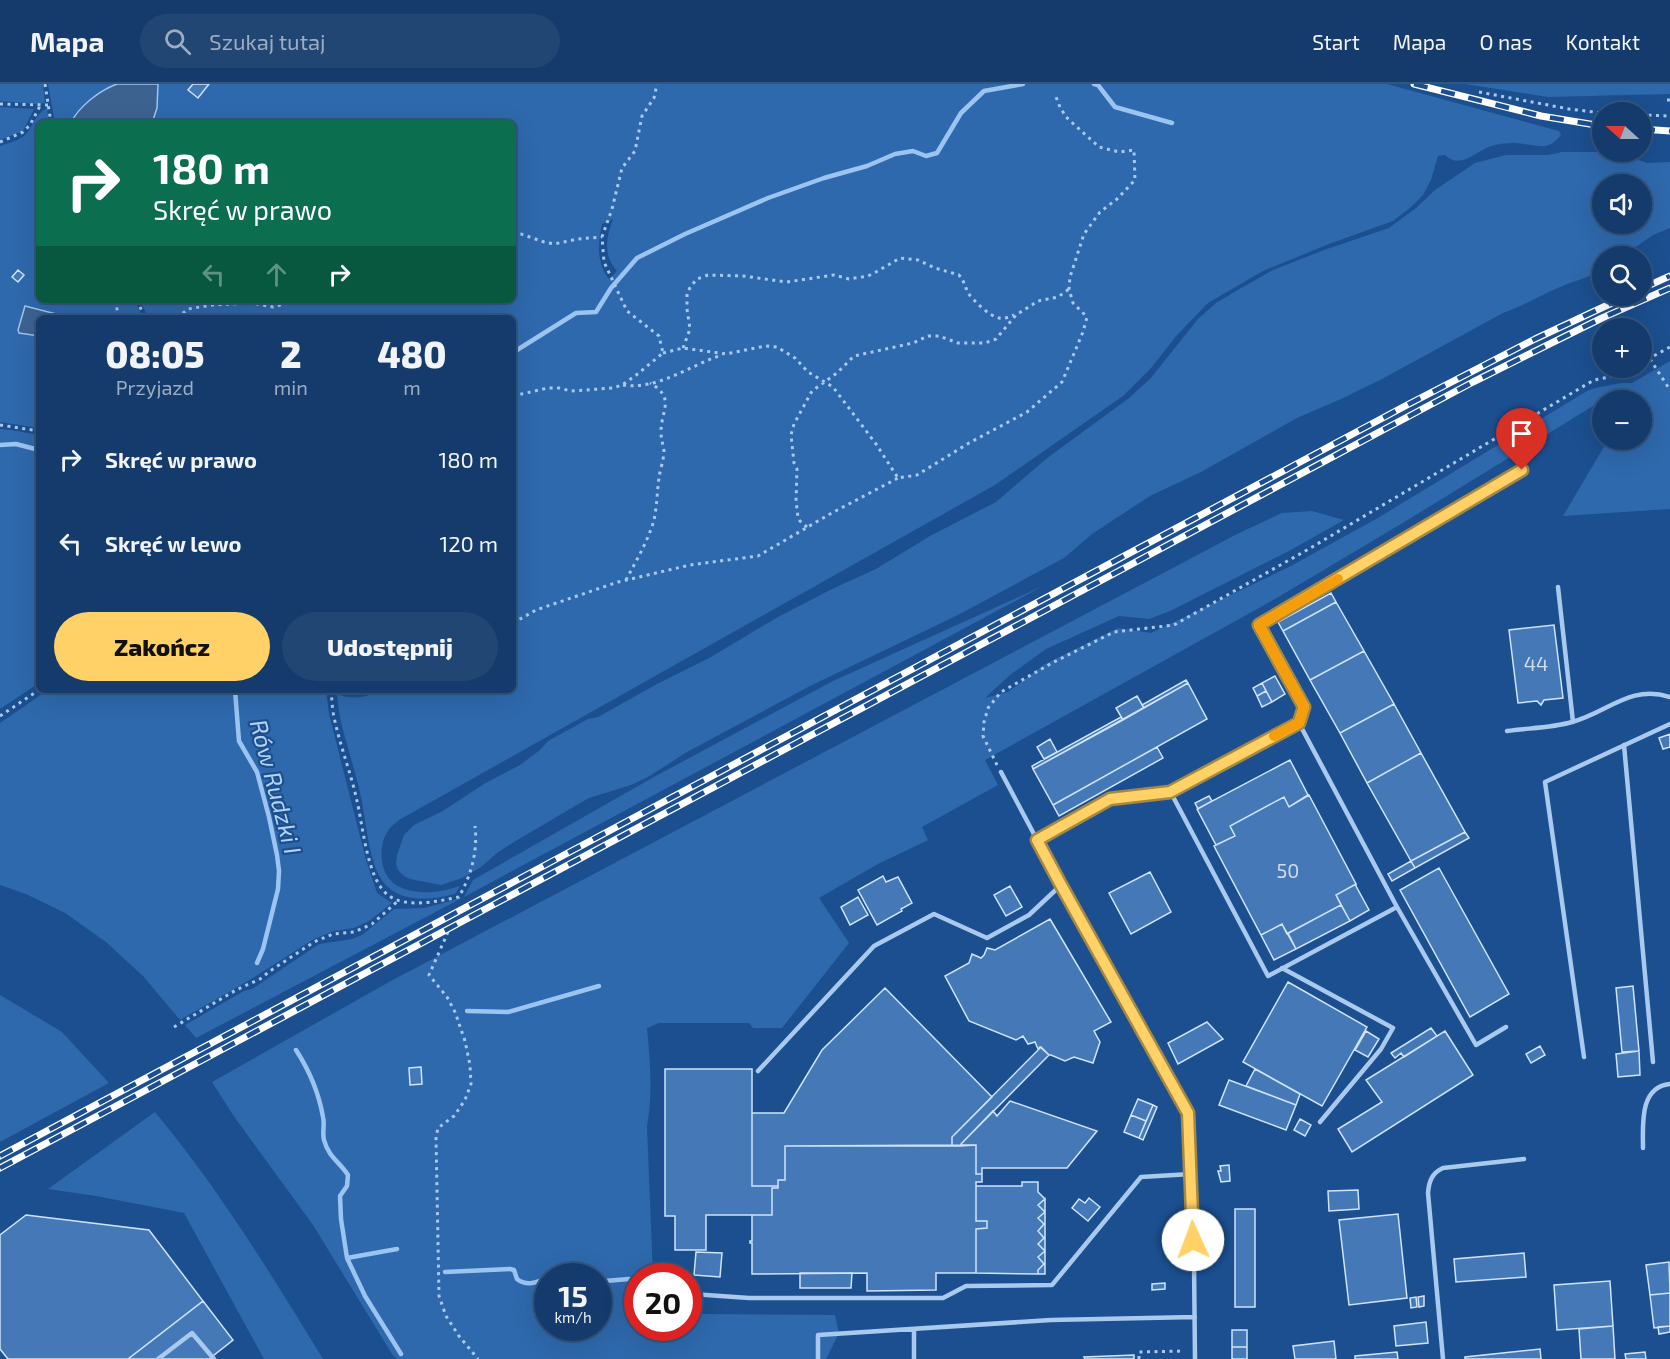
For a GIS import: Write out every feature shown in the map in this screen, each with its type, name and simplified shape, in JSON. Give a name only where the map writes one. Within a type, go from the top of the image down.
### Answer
[{"type":"lane","points":[[1037,840],[1110,799],[1170,792],[1299,723],[1304,707],[1259,625],[1522,470]]},
{"type":"lane","points":[[1558,587],[1573,722]]},
{"type":"lane","points":[[1507,731],[1573,722],[1628,696],[1660,694],[1670,697]]},
{"type":"lane","points":[[1299,723],[1397,907],[1476,1046],[1506,1027]]},
{"type":"lane","points":[[1584,1057],[1545,782],[1670,724]]},
{"type":"lane","points":[[1624,745],[1653,1062]]},
{"type":"lane","points":[[1001,772],[1188,1113],[1195,1359]]},
{"type":"lane","points":[[1170,792],[1268,976],[1397,907]]},
{"type":"lane","points":[[758,1071],[874,946],[934,914],[987,939],[1029,915],[1061,885]]},
{"type":"lane","points":[[1282,969],[1393,1028],[1381,1049],[1320,1122]]},
{"type":"lane","points":[[1643,1148],[1642,1119],[1645,1105],[1653,1090],[1670,1084]]},
{"type":"lane","points":[[1443,1359],[1428,1193],[1432,1176],[1443,1168],[1524,1159]]},
{"type":"lane","points":[[702,1295],[749,1298],[943,1298],[966,1286],[1053,1285],[1141,1177],[1191,1174]]},
{"type":"lane","points":[[818,1359],[818,1335],[1051,1320],[1195,1317]]},
{"type":"lane","points":[[914,1329],[914,1359]]},
{"type":"lane","points":[[158,1359],[192,1333],[214,1359]]},
{"type":"path","points":[[45,84],[50,120]]},
{"type":"path","points":[[657,84],[654,98],[642,116],[635,151],[622,168],[612,209],[602,237],[604,261],[627,311],[660,336],[663,353]]},
{"type":"path","points":[[1479,92],[1592,111]]},
{"type":"path","points":[[516,621],[536,610],[626,580],[690,565],[758,556],[898,478],[917,475],[969,443],[1027,412],[1062,382],[1087,317],[1072,303],[1069,289],[1070,277],[1084,234],[1100,212],[1117,199],[1135,180],[1134,150],[1119,153],[1099,147],[1066,117],[1056,97]]},
{"type":"path","points":[[0,104],[48,105]]},
{"type":"path","points":[[0,142],[23,132],[30,125],[40,106]]},
{"type":"path","points":[[1652,115],[1670,116]]},
{"type":"path","points":[[516,233],[554,244],[602,237]]},
{"type":"path","points":[[683,348],[690,329],[687,293],[697,279],[708,275],[743,276],[787,282],[834,275],[849,279],[868,276],[900,258],[910,258],[959,275],[970,295],[982,308],[994,317],[1002,319],[1016,315],[1038,301],[1058,297],[1069,289]]},
{"type":"path","points":[[181,315],[188,309],[212,305],[252,303],[273,308],[289,303]]},
{"type":"path","points":[[807,527],[798,517],[797,469],[794,463],[791,435],[808,397],[819,385],[837,374],[854,356],[913,343],[928,336],[939,336],[958,343],[985,343],[996,339],[1016,315]]},
{"type":"path","points":[[622,385],[633,386],[667,378],[726,354],[755,348],[777,347],[795,358],[808,372],[833,387],[876,444],[898,478]]},
{"type":"path","points":[[1652,357],[1670,347]]},
{"type":"path","points":[[516,395],[548,388],[571,391],[605,390],[622,385],[663,353],[683,348],[726,354]]},
{"type":"path","points":[[1652,361],[1670,390]]},
{"type":"path","points":[[1001,772],[983,736],[988,708],[1001,692],[1114,632],[1174,625],[1307,550],[1594,380],[1604,378]]},
{"type":"path","points":[[626,580],[652,526],[664,451],[661,433],[666,399],[657,387],[650,383]]},
{"type":"path","points":[[0,425],[36,431]]},
{"type":"path","points":[[0,716],[36,692]]},
{"type":"path","points":[[331,693],[334,716],[372,869],[382,889],[389,897],[412,903],[433,903],[459,897],[470,878],[476,852],[475,826]]},
{"type":"path","points":[[174,1028],[236,990],[260,979],[314,942],[333,934],[354,932],[372,924],[399,900]]},
{"type":"path","points":[[448,932],[429,975],[455,1011],[465,1041],[471,1084],[465,1100],[454,1116],[438,1128],[436,1137],[439,1296],[446,1316],[478,1359]]},
{"type":"path","points":[[1139,1359],[1139,1352],[1183,1351]]},
{"type":"shaded area","points":[[0,84],[43,84],[45,103],[0,101]]},
{"type":"shaded area","points":[[48,84],[117,84],[104,89],[72,120],[54,120]]},
{"type":"shaded area","points":[[117,84],[158,84],[157,108],[153,120],[72,120],[90,100]]},
{"type":"shaded area","points":[[158,84],[1387,84],[1559,131],[1561,135],[1552,143],[1544,146],[1517,143],[1498,144],[1463,160],[1457,161],[1445,155],[1438,156],[1431,180],[1423,195],[1393,221],[1263,271],[1208,303],[1177,335],[1152,367],[1123,396],[995,485],[399,820],[387,832],[381,854],[384,868],[391,881],[403,888],[419,892],[436,892],[460,886],[455,894],[412,898],[389,888],[382,880],[372,858],[359,788],[341,722],[337,694],[354,697],[374,693],[516,693],[516,315],[147,315],[141,303],[516,303],[516,120],[153,120],[157,108]],"holes":[[[613,219],[607,239],[609,259],[617,271],[609,279],[600,260],[599,246],[602,224]]]},
{"type":"shaded area","points":[[1465,84],[1670,84],[1670,94],[1548,97]]},
{"type":"shaded area","points":[[0,107],[34,109],[23,131],[0,140]]},
{"type":"shaded area","points":[[47,108],[49,120],[36,120],[36,303],[136,303],[142,315],[36,315],[36,428],[0,422],[0,146],[24,136],[40,113]]},
{"type":"shaded area","points":[[1592,152],[1592,162],[1670,162],[1670,228],[1653,235],[1637,246],[1592,246],[1592,275],[1503,313],[1382,379],[1297,418],[1201,472],[1150,496],[1092,534],[1064,558],[956,616],[810,686],[687,752],[648,777],[631,785],[589,798],[509,845],[481,867],[462,878],[441,885],[410,879],[398,870],[397,855],[404,835],[414,825],[441,812],[484,784],[520,765],[548,741],[711,657],[778,617],[876,569],[930,536],[996,502],[1046,459],[1129,398],[1150,379],[1198,319],[1216,303],[1273,270],[1389,228],[1435,190],[1475,163],[1506,155]]},
{"type":"shaded area","points":[[25,306],[60,315],[36,315],[36,336],[19,333]]},
{"type":"shaded area","points":[[1670,361],[1670,509],[1563,516],[1602,450],[1652,450],[1652,390],[1592,390],[1592,407],[1406,521],[1275,599],[985,760],[998,785],[922,827],[928,840],[878,864],[819,898],[849,943],[782,1028],[753,1028],[749,1023],[659,1023],[647,1028],[650,1089],[647,1126],[652,1263],[624,1263],[624,1341],[702,1341],[702,1314],[835,1315],[839,1333],[826,1359],[397,1359],[313,1225],[233,1115],[212,1082],[389,982],[1239,533],[1282,513],[1312,511],[1344,520],[1289,551],[1170,611],[1149,619],[1119,616],[1046,649],[1010,675],[985,698],[1008,692],[1045,664],[1118,628],[1151,633],[1289,567],[1376,519],[1587,391],[1621,383],[1632,383],[1641,378],[1652,378],[1652,371]]},
{"type":"shaded area","points":[[0,429],[36,434],[36,685],[0,709]]},
{"type":"shaded area","points":[[1045,585],[464,897],[473,880],[652,778],[833,681]]},
{"type":"shaded area","points":[[44,693],[326,693],[329,714],[366,860],[377,893],[392,903],[369,921],[354,928],[334,931],[314,939],[248,981],[180,1020],[143,976],[106,942],[65,913],[26,894],[0,885],[0,723]]},
{"type":"shaded area","points":[[462,898],[196,1038],[185,1025],[244,991],[252,989],[319,944],[352,939],[362,935],[394,909],[424,908]]},
{"type":"shaded area","points":[[0,995],[62,1032],[109,1083],[0,1142]]},
{"type":"shaded area","points":[[155,1112],[223,1202],[323,1359],[264,1359],[184,1213],[48,1189]]},
{"type":"building","points":[[193,84],[209,84],[198,98],[188,90]]},
{"type":"building","points":[[18,270],[24,275],[18,282],[12,277]]},
{"type":"building","points":[[1331,593],[1336,602],[1283,631],[1278,622]]},
{"type":"building","points":[[1336,602],[1364,651],[1310,680],[1283,631]]},
{"type":"building","points":[[1554,625],[1563,698],[1544,700],[1541,705],[1537,701],[1518,703],[1509,630]]},
{"type":"building","points":[[1364,651],[1394,704],[1340,733],[1310,680]]},
{"type":"building","points":[[1275,676],[1285,694],[1272,702],[1262,683]]},
{"type":"building","points":[[1186,680],[1188,683],[1144,708],[1142,705]]},
{"type":"building","points":[[1188,683],[1207,719],[1053,805],[1033,769]]},
{"type":"building","points":[[1262,683],[1266,691],[1257,696],[1253,688]]},
{"type":"building","points":[[1266,691],[1272,702],[1262,707],[1257,696]]},
{"type":"building","points":[[1137,696],[1144,708],[1123,720],[1116,708]]},
{"type":"building","points":[[1394,704],[1421,753],[1367,783],[1340,733]]},
{"type":"building","points":[[1121,717],[1123,720],[1033,769],[1032,766]]},
{"type":"building","points":[[1670,734],[1670,747],[1663,749],[1659,738]]},
{"type":"building","points":[[1050,739],[1057,752],[1044,759],[1037,747]]},
{"type":"building","points":[[1157,747],[1163,758],[1059,816],[1053,805]]},
{"type":"building","points":[[1421,753],[1465,832],[1411,861],[1367,783]]},
{"type":"building","points":[[1290,760],[1308,795],[1289,807],[1284,797],[1230,826],[1235,836],[1216,845],[1197,809]]},
{"type":"building","points":[[1309,795],[1356,884],[1336,895],[1341,905],[1287,934],[1282,924],[1261,935],[1214,846],[1235,836],[1230,826],[1284,797],[1289,807]]},
{"type":"building","points":[[1209,796],[1212,801],[1198,809],[1195,803]]},
{"type":"building","points":[[1465,832],[1469,838],[1415,868],[1411,861]]},
{"type":"building","points":[[1411,861],[1415,868],[1392,881],[1388,874]]},
{"type":"building","points":[[1439,868],[1509,994],[1470,1017],[1400,890]]},
{"type":"building","points":[[1150,872],[1171,912],[1131,934],[1109,893]]},
{"type":"building","points":[[883,876],[886,882],[898,877],[912,903],[877,925],[858,890]]},
{"type":"building","points":[[1356,884],[1369,910],[1350,921],[1336,895]]},
{"type":"building","points":[[1010,886],[1022,907],[1006,916],[994,895]]},
{"type":"building","points":[[858,897],[868,915],[850,925],[841,907]]},
{"type":"building","points":[[1341,905],[1350,921],[1296,949],[1288,933]]},
{"type":"building","points":[[1050,919],[1111,1022],[1094,1031],[1100,1042],[1093,1063],[1074,1057],[1065,1061],[1049,1055],[1040,1047],[1038,1049],[1035,1042],[1028,1044],[1023,1036],[1016,1040],[969,1021],[945,976],[969,963],[972,954],[981,958],[987,948],[995,950]]},
{"type":"building","points":[[1282,924],[1296,949],[1274,960],[1261,935]]},
{"type":"building","points":[[1288,982],[1367,1027],[1322,1106],[1243,1062]]},
{"type":"building","points":[[1633,986],[1639,1051],[1622,1052],[1616,988]]},
{"type":"building","points":[[885,988],[992,1097],[952,1137],[952,1146],[785,1146],[785,1180],[778,1180],[778,1186],[752,1186],[752,1113],[784,1113],[822,1050]]},
{"type":"building","points":[[1207,1022],[1223,1039],[1178,1064],[1168,1043]]},
{"type":"building","points":[[1431,1028],[1437,1036],[1404,1057],[1401,1053],[1395,1058],[1391,1053]]},
{"type":"building","points":[[1366,1031],[1379,1039],[1368,1057],[1355,1050]]},
{"type":"building","points":[[1445,1031],[1473,1075],[1352,1152],[1338,1129],[1382,1102],[1366,1080]]},
{"type":"building","points":[[1540,1046],[1545,1055],[1531,1063],[1526,1054]]},
{"type":"building","points":[[1041,1047],[1049,1055],[961,1146],[952,1146],[952,1137]]},
{"type":"building","points":[[1639,1051],[1640,1075],[1618,1077],[1616,1054]]},
{"type":"building","points":[[421,1067],[422,1084],[410,1085],[409,1068]]},
{"type":"building","points":[[665,1069],[752,1069],[752,1186],[778,1186],[778,1188],[772,1188],[772,1215],[706,1215],[706,1250],[675,1250],[675,1216],[665,1216]]},
{"type":"building","points":[[1255,1069],[1300,1094],[1296,1105],[1246,1086]]},
{"type":"building","points":[[1229,1080],[1296,1105],[1286,1130],[1219,1105]]},
{"type":"building","points":[[1138,1099],[1153,1105],[1146,1121],[1131,1115]]},
{"type":"building","points":[[1010,1101],[1097,1131],[1067,1168],[982,1168],[982,1174],[976,1174],[976,1145],[961,1146],[961,1144],[993,1111],[997,1116]]},
{"type":"building","points":[[1153,1105],[1157,1107],[1143,1140],[1139,1138]]},
{"type":"building","points":[[1131,1115],[1146,1121],[1139,1138],[1124,1132]]},
{"type":"building","points":[[1300,1119],[1311,1125],[1305,1136],[1294,1130]]},
{"type":"building","points":[[976,1145],[976,1174],[982,1174],[982,1182],[976,1182],[976,1221],[987,1221],[987,1228],[976,1229],[976,1273],[936,1273],[936,1290],[867,1291],[867,1273],[752,1274],[752,1243],[750,1241],[752,1241],[752,1215],[772,1215],[772,1188],[778,1188],[778,1180],[785,1180],[785,1146]]},
{"type":"building","points":[[1229,1165],[1230,1181],[1221,1182],[1218,1171],[1221,1171],[1220,1166]]},
{"type":"building","points":[[1022,1182],[1038,1182],[1038,1192],[1045,1199],[1038,1205],[1045,1212],[1038,1218],[1044,1224],[1038,1231],[1044,1238],[1038,1244],[1045,1251],[1038,1257],[1044,1264],[1038,1270],[1038,1274],[976,1273],[976,1229],[987,1228],[987,1221],[976,1221],[976,1186],[1022,1186]]},
{"type":"building","points":[[1358,1190],[1359,1209],[1329,1211],[1328,1191]]},
{"type":"building","points":[[1089,1198],[1100,1207],[1088,1221],[1072,1208],[1079,1199],[1085,1203]]},
{"type":"building","points":[[1045,1199],[1045,1212],[1038,1205]]},
{"type":"building","points":[[1235,1209],[1255,1209],[1255,1307],[1235,1307]]},
{"type":"building","points":[[1045,1212],[1045,1251],[1038,1244],[1044,1238],[1038,1231],[1044,1224],[1038,1218]]},
{"type":"building","points":[[1398,1214],[1407,1298],[1349,1305],[1339,1220]]},
{"type":"building","points":[[26,1215],[149,1230],[203,1301],[128,1359],[8,1359],[0,1349],[0,1235]]},
{"type":"building","points":[[1045,1251],[1045,1274],[1038,1274],[1038,1270],[1044,1264],[1038,1257]]},
{"type":"building","points":[[696,1252],[722,1253],[720,1277],[702,1276],[702,1263],[695,1263]]},
{"type":"building","points":[[1524,1253],[1526,1277],[1456,1282],[1454,1259]]},
{"type":"building","points":[[1669,1262],[1670,1293],[1650,1295],[1646,1265]]},
{"type":"building","points":[[800,1273],[852,1273],[851,1288],[800,1288]]},
{"type":"building","points":[[1610,1281],[1613,1326],[1557,1330],[1554,1285]]},
{"type":"building","points":[[1165,1283],[1165,1289],[1152,1290],[1152,1284]]},
{"type":"building","points":[[1670,1293],[1670,1326],[1654,1328],[1650,1295]]},
{"type":"building","points":[[1424,1296],[1424,1306],[1419,1307],[1418,1297]]},
{"type":"building","points":[[1416,1297],[1417,1307],[1411,1308],[1410,1298]]},
{"type":"building","points":[[203,1301],[233,1340],[209,1359],[128,1359]]},
{"type":"building","points":[[1426,1322],[1428,1343],[1396,1346],[1394,1326]]},
{"type":"building","points":[[1613,1326],[1615,1359],[1581,1359],[1579,1329]]},
{"type":"building","points":[[1670,1326],[1670,1332],[1659,1334],[1658,1327]]},
{"type":"building","points":[[1232,1330],[1247,1330],[1247,1347],[1232,1347]]},
{"type":"building","points":[[1334,1341],[1336,1359],[1295,1359],[1293,1346]]},
{"type":"building","points":[[1232,1347],[1247,1347],[1247,1359],[1232,1359]]},
{"type":"building","points":[[1540,1349],[1541,1359],[1465,1359],[1465,1357]]},
{"type":"building","points":[[1397,1352],[1398,1359],[1355,1359],[1355,1356]]},
{"type":"building","points":[[1645,1352],[1646,1359],[1626,1359],[1625,1354]]},
{"type":"building","points":[[1134,1355],[1134,1359],[1085,1359],[1084,1357]]},
{"type":"waterway","points":[[516,350],[576,313],[596,312],[611,288],[637,258],[685,234],[768,198],[824,178],[867,166],[895,154],[913,151],[926,156],[937,153],[961,113],[984,91],[1023,84]]},
{"type":"waterway","points":[[1094,84],[1098,85],[1115,107],[1172,123]]},
{"type":"waterway","name":"Rów Rudzki I","points":[[0,445],[16,444],[36,449]]},
{"type":"waterway","name":"Rów Rudzki I","points":[[235,693],[239,741],[257,772],[269,817],[279,871],[278,889],[263,949],[257,963]]},
{"type":"waterway","points":[[467,1011],[508,1012],[599,986]]},
{"type":"waterway","name":"Rów Rudzki I","points":[[296,1050],[319,1100],[324,1120],[323,1137],[326,1146],[348,1175],[347,1186],[340,1196],[347,1258],[365,1296],[401,1354]]},
{"type":"waterway","points":[[347,1258],[397,1249]]},
{"type":"waterway","points":[[445,1272],[510,1269],[514,1270],[517,1279],[525,1283],[534,1282]]},
{"type":"waterway","points":[[612,1280],[624,1279]]},
{"type":"railway","points":[[1414,84],[1541,116],[1592,124]]},
{"type":"railway","points":[[1652,130],[1670,131]]},
{"type":"railway","points":[[1652,284],[1670,276]]},
{"type":"railway","points":[[0,1168],[1473,382],[1602,318],[1670,288]]},
{"type":"railway","points":[[0,1156],[1407,405],[1535,339],[1606,306]]},
{"type":"slow traffic","points":[[1274,736],[1299,723],[1304,707],[1259,625],[1338,579]]},
{"type":"route","points":[[1193,1240],[1188,1113],[1037,840],[1110,799],[1170,792],[1299,723],[1304,707],[1259,625],[1522,470]]}]
